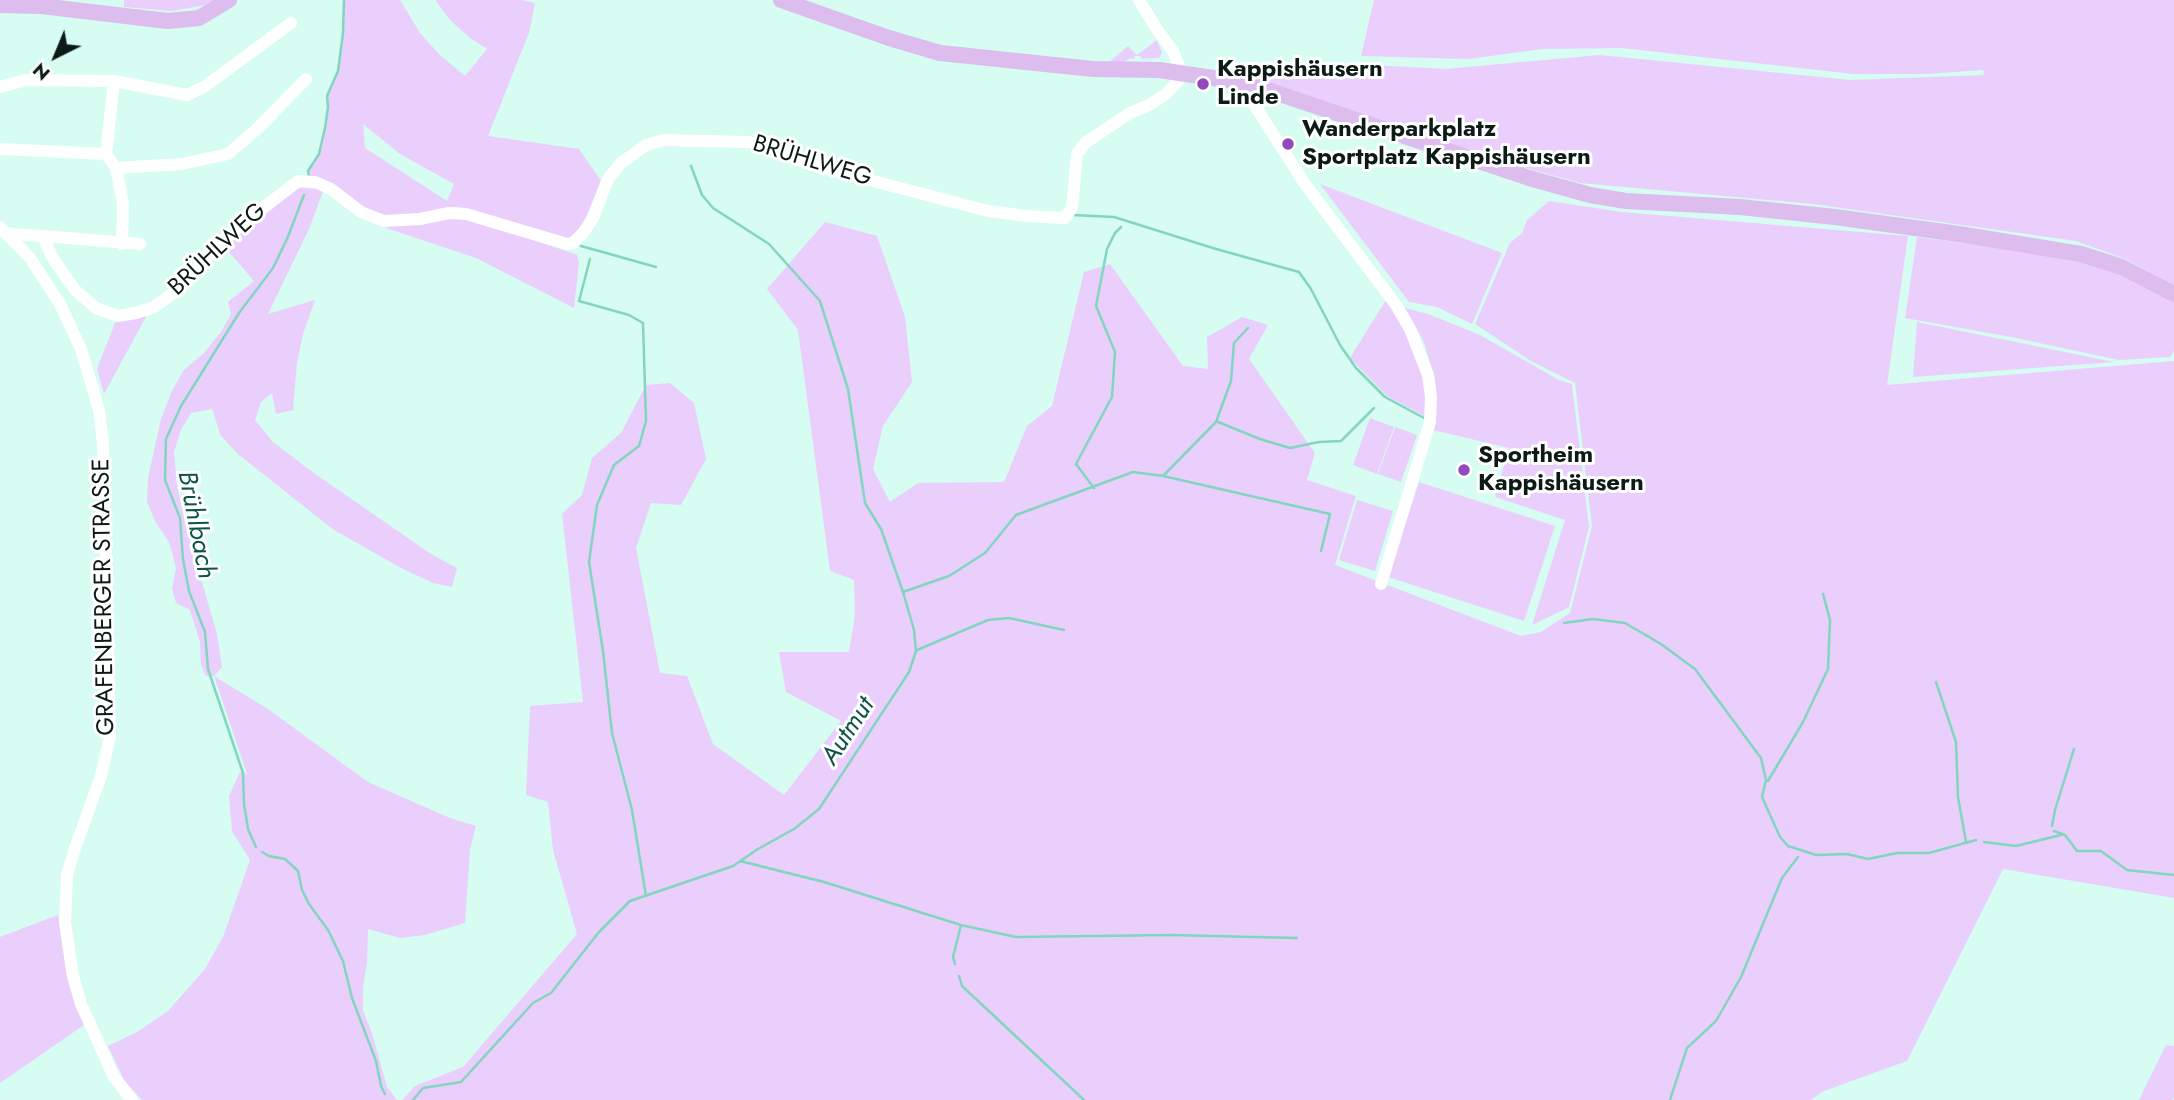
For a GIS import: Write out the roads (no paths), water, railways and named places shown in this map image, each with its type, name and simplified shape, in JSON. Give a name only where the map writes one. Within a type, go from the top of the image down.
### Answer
[{"type":"main road","points":[[1,4],[168,21],[199,18],[229,0]]},
{"type":"main road","points":[[781,0],[940,53],[1079,68],[1181,72],[1247,83],[1506,170],[1590,195],[1626,201],[1740,206],[1959,233],[2081,254],[2122,267],[2174,294]]},
{"type":"street","points":[[1139,0],[1173,51],[1181,72]]},
{"type":"street","points":[[0,87],[26,80],[114,81],[187,95],[204,87],[291,23]]},
{"type":"street","name":"BRÜHLWEG","points":[[43,236],[61,272],[88,302],[112,315],[136,313],[154,307],[175,292],[219,243],[298,181],[315,182],[331,189],[361,212],[384,221],[420,219],[449,213],[466,214],[566,244],[573,243],[583,233],[593,218],[608,179],[621,163],[646,145],[664,140],[749,142],[827,169],[988,211],[1065,218],[1072,208],[1077,154],[1085,143],[1130,113],[1166,94],[1178,81],[1181,72]]},
{"type":"street","points":[[116,168],[182,164],[228,154],[306,79]]},
{"type":"street","points":[[114,81],[106,154],[116,168],[123,203],[122,244]]},
{"type":"street","points":[[1247,83],[1248,94],[1305,184],[1396,305],[1410,329],[1428,375],[1430,422],[1381,584]]},
{"type":"street","points":[[0,149],[106,154]]},
{"type":"street","points":[[4,230],[140,244]]},
{"type":"street","name":"GRAFENBERGER STRASSE","points":[[4,230],[30,258],[60,304],[81,349],[99,410],[103,443],[110,736],[101,776],[67,875],[65,922],[73,976],[81,1004],[114,1077],[132,1100]]},
{"type":"waterway","points":[[309,177],[308,171],[319,154],[325,128],[327,96],[338,71],[344,0]]},
{"type":"waterway","points":[[691,166],[702,195],[713,208],[769,244],[820,301],[848,389],[865,503],[881,529],[903,592]]},
{"type":"waterway","name":"Brühlbach","points":[[256,847],[248,829],[243,773],[208,669],[205,632],[189,591],[180,518],[165,480],[166,439],[181,406],[239,313],[273,268],[304,195]]},
{"type":"waterway","points":[[1072,215],[1114,217],[1299,272],[1356,368],[1385,397],[1424,418]]},
{"type":"waterway","points":[[1094,488],[1076,464],[1112,397],[1115,352],[1096,306],[1107,249],[1121,227]]},
{"type":"waterway","points":[[581,246],[656,267]]},
{"type":"waterway","points":[[590,259],[579,301],[629,315],[643,323],[646,421],[639,446],[614,465],[597,505],[589,562],[612,733],[632,810],[646,896]]},
{"type":"waterway","points":[[1163,476],[1216,422],[1231,381],[1234,343],[1248,328]]},
{"type":"waterway","points":[[1218,422],[1290,448],[1341,441],[1374,408]]},
{"type":"waterway","name":"Autmut","points":[[413,1100],[423,1088],[461,1082],[533,1003],[551,993],[599,932],[630,901],[733,866],[794,829],[819,809],[909,672],[916,651],[914,630],[903,592],[949,576],[985,553],[1016,515],[1133,472],[1163,476],[1330,514],[1321,551]]},
{"type":"waterway","points":[[1768,781],[1803,722],[1828,669],[1830,620],[1823,594]]},
{"type":"waterway","points":[[917,650],[988,620],[1009,618],[1064,630]]},
{"type":"waterway","points":[[1564,623],[1593,619],[1625,623],[1661,644],[1695,669],[1761,758],[1766,780],[1762,797],[1780,837],[1788,846],[1816,855],[1847,854],[1868,859],[1897,853],[1929,853],[1976,840]]},
{"type":"waterway","points":[[1936,682],[1956,742],[1958,797],[1966,842]]},
{"type":"waterway","points":[[2052,826],[2074,749]]},
{"type":"waterway","points":[[2054,831],[2065,835],[2077,851],[2101,851],[2127,870],[2174,875]]},
{"type":"waterway","points":[[1984,842],[2016,846],[2061,835]]},
{"type":"waterway","points":[[262,852],[285,859],[298,871],[302,890],[309,904],[328,930],[343,961],[352,998],[376,1061],[385,1094]]},
{"type":"waterway","points":[[1670,1100],[1687,1048],[1716,1021],[1741,977],[1782,878],[1798,857]]},
{"type":"waterway","points":[[740,861],[824,882],[961,925],[1016,937],[1171,935],[1297,938]]},
{"type":"waterway","points":[[955,964],[953,957],[961,925]]},
{"type":"waterway","points":[[959,976],[962,986],[1084,1100]]},
{"type":"place","name":"Kappishäusern Linde","points":[[1203,84]]},
{"type":"place","name":"Wanderparkplatz Sportplatz Kappishäusern","points":[[1288,144]]},
{"type":"place","name":"Sportheim Kappishäusern","points":[[1464,470]]}]
